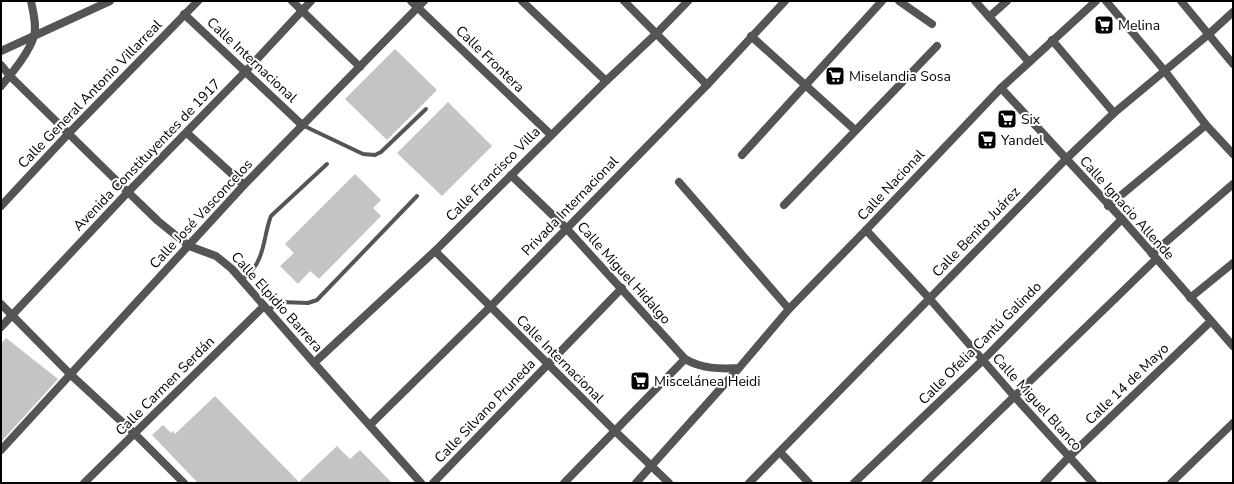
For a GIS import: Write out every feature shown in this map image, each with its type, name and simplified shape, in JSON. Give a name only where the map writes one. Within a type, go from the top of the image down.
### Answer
[{"type":"street","points":[[1,86],[10,76],[29,47],[34,36],[31,1]]},
{"type":"street","points":[[1,51],[110,1]]},
{"type":"street","name":"Calle General Antonio Villarreal","points":[[1,206],[69,133],[198,1]]},
{"type":"street","points":[[292,1],[360,67]]},
{"type":"street","name":"Avenida Constituyentes de 1917","points":[[1,326],[128,192],[187,133],[311,1]]},
{"type":"street","name":"Calle Frontera","points":[[410,1],[551,135]]},
{"type":"street","name":"Calle José Vasconcelos","points":[[1,450],[244,185],[424,1]]},
{"type":"street","points":[[522,1],[606,81]]},
{"type":"street","points":[[624,1],[657,33],[706,85]]},
{"type":"street","name":"Calle Francisco Villa","points":[[314,363],[435,251],[688,1]]},
{"type":"street","name":"Privada Internacional","points":[[370,425],[567,229],[785,1]]},
{"type":"street","points":[[742,155],[882,1]]},
{"type":"street","points":[[899,1],[932,24]]},
{"type":"street","points":[[975,1],[1029,62]]},
{"type":"street","points":[[989,17],[1007,1]]},
{"type":"street","name":"Calle Nacional","points":[[636,483],[739,368],[789,309],[1001,88],[1096,1]]},
{"type":"street","points":[[1106,1],[1164,70],[1206,125],[1233,154]]},
{"type":"street","points":[[1181,1],[1233,64]]},
{"type":"street","name":"Calle Benito Juárez","points":[[749,483],[1066,159],[1114,113],[1209,34],[1233,12]]},
{"type":"street","name":"Calle Internacional","points":[[184,14],[302,125]]},
{"type":"street","points":[[751,36],[855,130]]},
{"type":"street","points":[[1052,40],[1114,113]]},
{"type":"street","points":[[784,205],[937,46]]},
{"type":"street","name":"Calle Elpidio Barrera","points":[[1,65],[10,76],[158,220],[189,246],[211,253],[220,258],[232,269],[421,483]]},
{"type":"street","name":"Calle Ignacio Allende","points":[[1001,88],[1122,220],[1190,298],[1232,342]]},
{"type":"street","points":[[1108,206],[1206,125]]},
{"type":"street","points":[[187,133],[244,185]]},
{"type":"street","name":"Calle Miguel Hidalgo","points":[[511,175],[567,229],[685,359],[703,367],[719,369],[739,368]]},
{"type":"street","points":[[679,182],[789,309]]},
{"type":"street","points":[[926,483],[1154,256],[1233,184]]},
{"type":"street","name":"Calle Ofelia Cantú Galindo","points":[[854,483],[983,360],[1122,220]]},
{"type":"street","name":"Calle Miguel Blanco","points":[[866,230],[930,298],[1014,396],[1094,483]]},
{"type":"street","name":"Calle Internacional","points":[[435,251],[548,365],[669,483]]},
{"type":"street","points":[[1190,298],[1233,263]]},
{"type":"street","name":"Calle Silvano Pruneda","points":[[433,483],[622,288]]},
{"type":"street","points":[[1,304],[70,374],[135,434],[184,483]]},
{"type":"street","name":"Calle Carmen Serdán","points":[[84,483],[266,308]]},
{"type":"street","name":"Calle 14 de Mayo","points":[[1044,483],[1069,457],[1211,321]]},
{"type":"street","points":[[564,483],[685,359]]},
{"type":"street","points":[[1171,483],[1233,423]]},
{"type":"street","points":[[780,452],[809,483]]},
{"type":"lane","points":[[302,125],[363,154],[375,155],[381,152],[426,109]]},
{"type":"lane","points":[[242,280],[258,262],[271,216],[327,164]]},
{"type":"lane","points":[[266,308],[281,302],[308,303],[317,300],[417,196]]},
{"type":"building","points":[[395,49],[437,90],[387,140],[345,99]]},
{"type":"building","points":[[448,102],[492,146],[442,196],[397,153]]},
{"type":"building","points":[[355,174],[381,200],[373,208],[381,216],[319,279],[310,271],[298,284],[280,266],[294,253],[285,244]]},
{"type":"building","points":[[6,338],[58,379],[1,442],[1,344]]},
{"type":"building","points":[[215,396],[299,482],[337,446],[350,459],[360,450],[392,483],[198,483],[152,435],[163,425],[171,433],[173,431],[175,434]]},
{"type":"place","name":"Melina","points":[[1104,25]]},
{"type":"place","name":"Miselandia Sosa","points":[[835,76]]},
{"type":"place","name":"Six","points":[[1007,119]]},
{"type":"place","name":"Yandel","points":[[987,140]]},
{"type":"place","name":"Miscelánea Heidi","points":[[640,381]]}]
